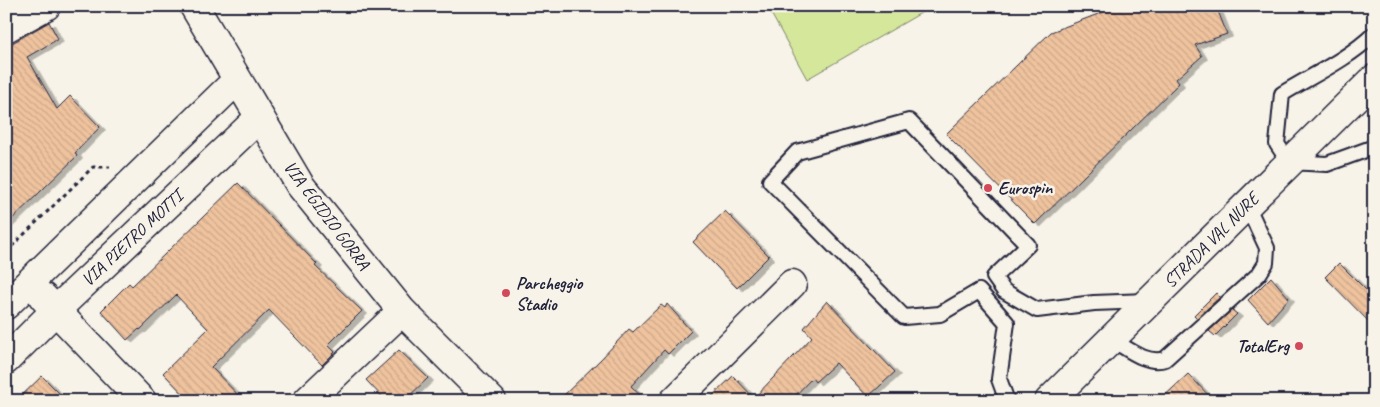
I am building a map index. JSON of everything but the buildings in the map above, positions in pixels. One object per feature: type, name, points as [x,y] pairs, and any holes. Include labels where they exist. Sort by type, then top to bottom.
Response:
[{"type":"street","points":[[6,28],[46,6]]},
{"type":"street","name":"VIA EGIDIO GORRA","points":[[194,6],[300,185],[402,311],[492,401]]},
{"type":"street","name":"STRADA VAL NURE","points":[[1048,401],[1374,79]]},
{"type":"street","points":[[6,305],[237,80]]},
{"type":"street","name":"VIA PIETRO MOTTI","points":[[6,360],[55,311],[260,118]]},
{"type":"street","points":[[29,283],[142,401]]},
{"type":"street","points":[[674,401],[792,284]]},
{"type":"street","points":[[307,401],[402,311]]},
{"type":"lane","points":[[1374,34],[1335,62],[1282,94],[1277,144],[1289,162],[1327,164],[1374,147]]},
{"type":"lane","points":[[1007,401],[999,379],[1007,323],[980,291],[940,314],[904,317],[770,181],[797,152],[909,121],[1028,245],[994,277],[1004,291],[1037,310],[1094,303],[1150,300]]},
{"type":"lane","points":[[1110,339],[1146,359],[1156,362],[1165,359],[1259,274],[1266,263],[1266,248],[1247,205]]},
{"type":"path","points":[[6,252],[94,167],[118,166]]},
{"type":"green space","points":[[767,6],[933,6],[807,79]]},
{"type":"place","name":"Eurospin","points":[[988,188]]},
{"type":"place","name":"Parcheggio Stadio","points":[[506,293]]},
{"type":"place","name":"TotalErg","points":[[1299,346]]}]
